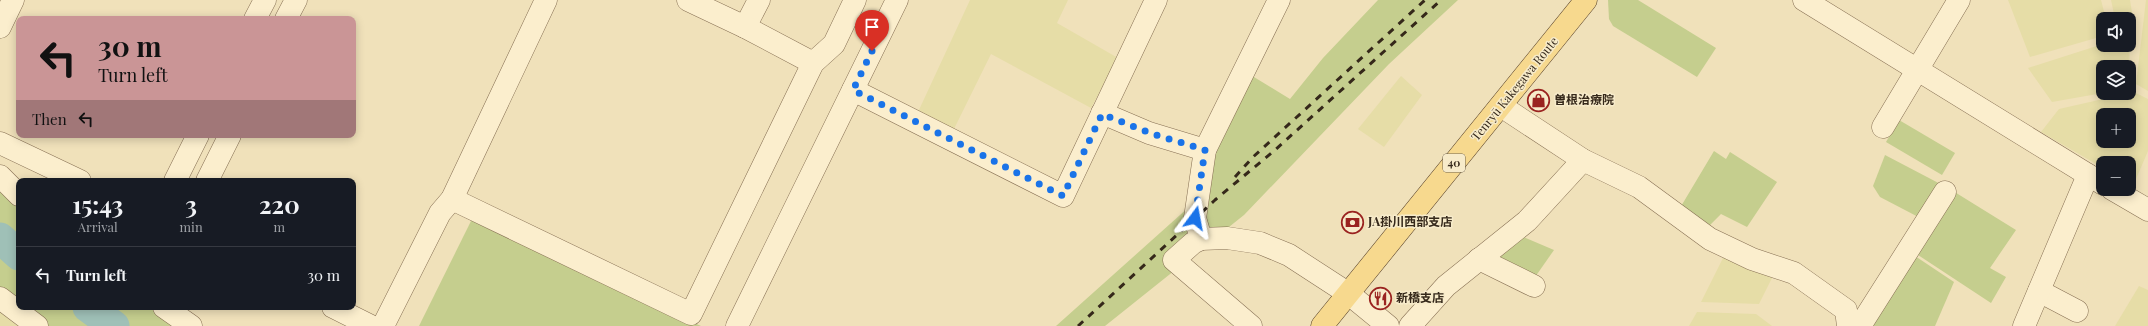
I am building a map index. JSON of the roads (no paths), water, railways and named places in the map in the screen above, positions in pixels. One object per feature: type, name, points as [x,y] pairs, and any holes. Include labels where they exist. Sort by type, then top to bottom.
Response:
[{"type":"main road","name":"Tenryū Kakegawa Route","points":[[1322,326],[1586,0]]},
{"type":"street","points":[[0,27],[13,0]]},
{"type":"street","points":[[257,16],[265,0]]},
{"type":"street","points":[[288,16],[296,0]]},
{"type":"street","points":[[383,326],[440,213],[452,198],[546,0]]},
{"type":"street","points":[[688,0],[812,63]]},
{"type":"street","points":[[745,28],[759,0]]},
{"type":"street","points":[[452,198],[691,314],[812,63],[834,44],[855,0]]},
{"type":"street","points":[[737,326],[897,0]]},
{"type":"street","points":[[853,90],[1063,196],[1156,0]]},
{"type":"street","points":[[1201,239],[1195,218],[1205,150],[1279,0]]},
{"type":"street","points":[[1804,0],[2096,179],[2039,291],[2024,326]]},
{"type":"street","points":[[1883,127],[1959,0]]},
{"type":"street","points":[[1501,106],[1582,160],[1639,187],[1710,240],[1752,259],[1794,273],[1846,310],[1847,323]]},
{"type":"street","points":[[1102,114],[1150,133],[1205,150]]},
{"type":"street","points":[[176,178],[196,138]]},
{"type":"street","points":[[208,178],[228,138]]},
{"type":"street","points":[[0,142],[74,178]]},
{"type":"street","points":[[1421,323],[1446,286],[1527,221],[1582,160]]},
{"type":"street","points":[[0,176],[16,192]]},
{"type":"street","points":[[1847,323],[1945,192]]},
{"type":"street","points":[[2124,196],[2148,210]]},
{"type":"street","points":[[1251,326],[1174,260],[1193,243],[1201,239],[1227,238],[1260,243],[1289,256],[1349,294],[1388,326]]},
{"type":"street","points":[[1479,259],[1534,286]]},
{"type":"street","points":[[2039,291],[2077,311]]},
{"type":"street","points":[[0,298],[37,326]]},
{"type":"street","points":[[168,310],[190,326]]},
{"type":"street","points":[[339,310],[371,326]]},
{"type":"waterway","points":[[0,238],[16,252]]},
{"type":"waterway","points":[[92,310],[114,326]]},
{"type":"railway","points":[[1235,177],[1253,157],[1425,0]]},
{"type":"railway","points":[[1078,326],[1215,200],[1275,150],[1441,0]]},
{"type":"place","name":"曽根治療院","points":[[1538,100]]},
{"type":"place","name":"JA掛川西部支店","points":[[1353,222]]},
{"type":"place","name":"新橋支店","points":[[1380,298]]}]
